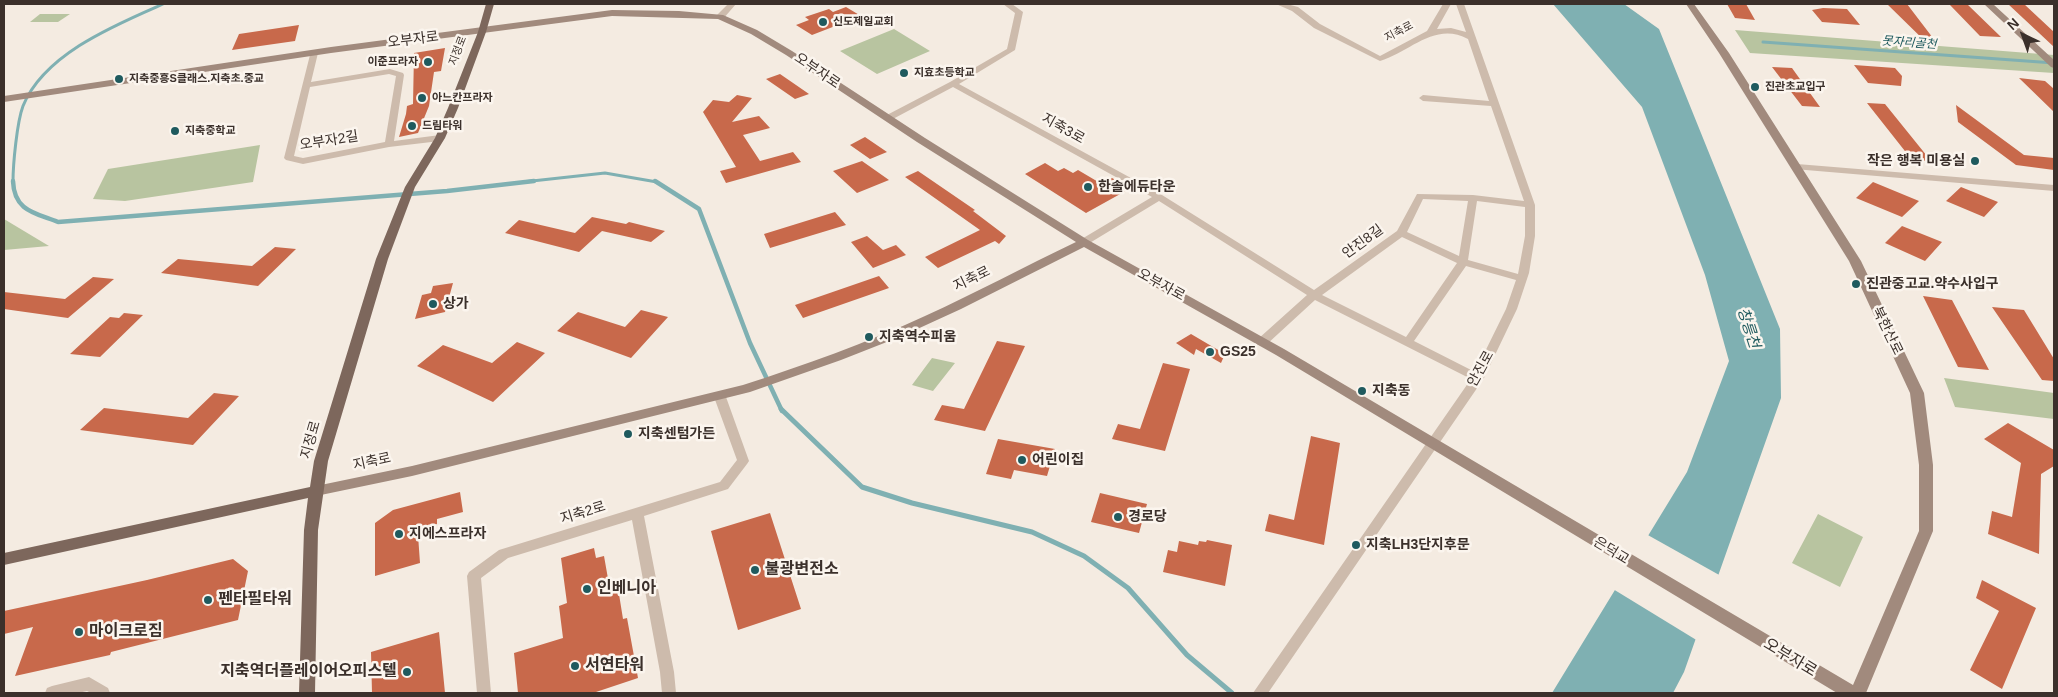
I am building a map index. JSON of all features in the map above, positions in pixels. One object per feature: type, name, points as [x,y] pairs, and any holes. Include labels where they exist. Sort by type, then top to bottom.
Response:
[{"type":"main road","name":"지정로","points":[[307,693],[311,530],[321,461],[377,274],[410,187],[440,138],[482,32],[490,4]]},
{"type":"main road","name":"북한산로","points":[[1690,4],[1724,53],[1855,261],[1917,393],[1926,465],[1926,531],[1858,693]]},
{"type":"main road","points":[[1988,4],[2054,65]]},
{"type":"main road","name":"오부자로","points":[[4,99],[314,53],[624,12],[720,17],[754,32],[1084,242],[1344,389],[1492,480]]},
{"type":"main road","name":"지축로","points":[[4,559],[412,471],[720,397],[791,374],[907,328],[985,292],[1028,268],[1084,242]]},
{"type":"main road","name":"은덕교","points":[[1492,480],[1731,622]]},
{"type":"main road","name":"오부자로","points":[[1731,622],[1851,693]]},
{"type":"street","points":[[720,17],[732,4]]},
{"type":"street","points":[[888,118],[953,84],[1011,50],[1019,12],[1007,4]]},
{"type":"street","name":"지축로","points":[[1280,4],[1295,9],[1317,26],[1380,59],[1430,33],[1447,4]]},
{"type":"street","name":"안진로","points":[[1261,691],[1478,378],[1503,328],[1522,278],[1530,237],[1530,205],[1460,4]]},
{"type":"street","points":[[1430,33],[1443,30],[1459,30],[1471,37]]},
{"type":"street","name":"오부자2길","points":[[314,53],[289,158],[303,162],[390,144],[440,138]]},
{"type":"street","points":[[307,85],[390,71],[400,75],[390,144]]},
{"type":"street","name":"지축3로","points":[[953,84],[1159,197]]},
{"type":"street","points":[[1423,98],[1496,104]]},
{"type":"street","points":[[1797,167],[2054,188]]},
{"type":"street","name":"안진8길","points":[[1262,342],[1314,295],[1401,233],[1420,196],[1473,198],[1530,205]]},
{"type":"street","points":[[1159,197],[1314,295],[1478,378]]},
{"type":"street","name":"지축로","points":[[1084,242],[1159,197]]},
{"type":"street","points":[[1408,343],[1463,262],[1473,198]]},
{"type":"street","points":[[1401,233],[1463,262],[1522,278]]},
{"type":"street","name":"지축2로","points":[[484,693],[474,576],[504,554],[724,486],[743,461],[720,397]]},
{"type":"street","points":[[637,513],[665,692]]},
{"type":"street","points":[[52,693],[89,684],[103,693]]},
{"type":"green space","points":[[40,14],[70,14],[58,22],[30,22]]},
{"type":"green space","points":[[894,29],[930,51],[877,74],[840,51]]},
{"type":"green space","points":[[1735,30],[2054,55],[2054,73],[1750,53]]},
{"type":"green space","points":[[260,145],[253,182],[125,201],[93,199],[108,169]]},
{"type":"green space","points":[[4,219],[49,246],[4,250]]},
{"type":"green space","points":[[932,358],[955,363],[933,391],[912,385]]},
{"type":"green space","points":[[1944,378],[2054,393],[2054,419],[1955,407]]},
{"type":"green space","points":[[1818,514],[1863,537],[1840,587],[1792,563]]},
{"type":"water","name":"창릉천","points":[[1553,4],[1624,4],[1659,29],[1780,329],[1781,398],[1684,672],[1673,693],[1552,693],[1687,472],[1729,361],[1705,275],[1642,107]]},
{"type":"pier","points":[[1646,534],[1721,576],[1698,641],[1613,589]]},
{"type":"building","points":[[1727,4],[1746,4],[1755,20],[1735,18]]},
{"type":"building","points":[[1887,4],[1907,4],[1936,42],[1931,47]]},
{"type":"building","points":[[1949,4],[1967,4],[2001,37],[1980,36]]},
{"type":"building","points":[[2008,4],[2024,4],[2054,32],[2054,47]]},
{"type":"building","name":"신도제일교회","points":[[846,7],[861,16],[812,35],[796,25],[809,20],[805,17],[829,9],[833,12]]},
{"type":"building","points":[[1823,8],[1847,9],[1860,25],[1822,22],[1812,10]]},
{"type":"building","points":[[299,25],[295,41],[232,50],[239,34]]},
{"type":"building","points":[[445,48],[441,71],[434,72],[429,106],[418,133],[399,137],[407,106],[413,104],[414,53]]},
{"type":"building","points":[[1854,65],[1895,68],[1902,76],[1901,86],[1868,83]]},
{"type":"building","points":[[1772,67],[1792,68],[1820,107],[1802,106]]},
{"type":"building","points":[[780,74],[809,94],[795,99],[766,79]]},
{"type":"building","points":[[2019,78],[2045,81],[2054,89],[2054,112]]},
{"type":"building","points":[[737,95],[752,98],[732,122],[759,116],[770,128],[743,135],[760,161],[793,152],[801,162],[726,183],[720,171],[736,167],[703,112],[713,100],[729,102]]},
{"type":"building","points":[[1867,103],[1885,104],[1931,161],[1912,160]]},
{"type":"building","points":[[1956,105],[2024,155],[2054,158],[2054,170],[2016,165],[1958,122]]},
{"type":"building","points":[[865,137],[887,152],[870,159],[850,145]]},
{"type":"building","points":[[862,161],[889,180],[857,193],[833,171]]},
{"type":"building","name":"한솔에듀타운","points":[[1045,163],[1058,171],[1064,168],[1073,173],[1078,170],[1100,183],[1112,178],[1131,188],[1086,213],[1025,174]]},
{"type":"building","points":[[918,171],[975,210],[973,211],[1006,236],[999,244],[995,241],[938,268],[925,257],[980,230],[905,177]]},
{"type":"building","points":[[1873,182],[1919,201],[1902,217],[1856,198]]},
{"type":"building","points":[[1961,187],[1998,202],[1984,217],[1946,201]]},
{"type":"building","points":[[835,212],[846,225],[770,248],[764,234]]},
{"type":"building","points":[[592,217],[626,224],[629,222],[665,231],[651,242],[602,231],[579,252],[505,233],[519,220],[575,233]]},
{"type":"building","points":[[1902,226],[1942,242],[1925,261],[1885,243]]},
{"type":"building","points":[[867,236],[883,250],[896,245],[906,255],[873,268],[851,242]]},
{"type":"building","points":[[275,247],[296,249],[258,286],[161,273],[178,259],[252,266]]},
{"type":"building","points":[[879,276],[889,288],[803,318],[795,305]]},
{"type":"building","points":[[93,277],[114,279],[68,318],[4,309],[4,292],[65,299]]},
{"type":"building","name":"상가","points":[[453,283],[445,312],[415,319],[422,295],[431,293],[433,286]]},
{"type":"building","points":[[1923,296],[1952,300],[1989,370],[1958,367]]},
{"type":"building","points":[[1992,307],[2024,310],[2054,359],[2054,381],[2042,380]]},
{"type":"building","points":[[641,310],[668,317],[631,358],[557,331],[578,312],[625,327]]},
{"type":"building","points":[[124,313],[143,315],[100,357],[70,354],[110,317],[119,318]]},
{"type":"building","points":[[1191,334],[1225,354],[1221,363],[1196,349],[1194,355],[1176,343]]},
{"type":"building","points":[[997,341],[1025,346],[985,431],[934,420],[942,405],[964,409]]},
{"type":"building","points":[[517,342],[545,353],[493,402],[417,366],[443,345],[492,363]]},
{"type":"building","points":[[1163,363],[1190,369],[1165,451],[1112,439],[1118,424],[1140,429]]},
{"type":"building","points":[[214,393],[239,396],[193,445],[80,430],[104,408],[188,418]]},
{"type":"building","points":[[2008,423],[2054,450],[2054,466],[2041,474],[2039,554],[1988,534],[1992,511],[2012,517],[2021,463],[1984,439]]},
{"type":"building","points":[[1311,436],[1340,443],[1324,545],[1265,531],[1269,514],[1294,520]]},
{"type":"building","name":"어린이집","points":[[998,439],[1055,449],[1047,476],[1014,470],[1011,479],[986,474]]},
{"type":"building","name":"지에스프라자","points":[[460,492],[463,512],[437,519],[437,524],[427,527],[428,533],[418,535],[420,563],[375,576],[375,523],[393,510]]},
{"type":"building","name":"경로당","points":[[1100,493],[1147,504],[1139,533],[1091,522]]},
{"type":"building","name":"불광변전소","points":[[770,513],[801,609],[738,630],[711,531]]},
{"type":"building","points":[[1207,540],[1232,545],[1225,586],[1163,572],[1168,550],[1177,552],[1179,541],[1198,545],[1199,541],[1206,542]]},
{"type":"building","name":"서연타워","points":[[594,548],[596,558],[604,556],[610,590],[618,588],[623,619],[627,618],[638,678],[593,693],[518,693],[514,653],[563,638],[559,606],[567,603],[561,558]]},
{"type":"building","points":[[233,559],[248,571],[238,620],[111,652],[110,655],[15,676],[33,627],[4,634],[4,611]]},
{"type":"building","points":[[1982,580],[2036,608],[2002,689],[1970,670],[1999,611],[1976,598]]},
{"type":"building","name":"지축역더플레이어오피스텔","points":[[439,632],[445,693],[372,693],[371,652]]},
{"type":"waterway","points":[[13,181],[19,122],[23,106],[33,88],[47,71],[83,43],[124,21],[163,4]]},
{"type":"waterway","name":"못자리골천","points":[[1763,42],[2054,63]]},
{"type":"waterway","points":[[523,182],[605,173],[656,182]]},
{"type":"waterway","points":[[13,181],[17,199],[22,205],[34,213],[58,222],[447,191],[534,181]]},
{"type":"waterway","points":[[656,182],[699,209],[750,343],[781,409]]},
{"type":"waterway","points":[[781,409],[862,487],[912,503],[1032,532],[1084,556],[1128,588],[1187,655],[1232,693]]},
{"type":"place","name":"신도제일교회","points":[[823,22]]},
{"type":"place","name":"이준프라자","points":[[428,62]]},
{"type":"place","name":"지효초등학교","points":[[904,73]]},
{"type":"place","name":"지축중흥S클래스.지축초.중교","points":[[119,79]]},
{"type":"place","name":"진관초교입구","points":[[1755,87]]},
{"type":"place","name":"아느칸프라자","points":[[422,98]]},
{"type":"place","name":"드림타워","points":[[412,126]]},
{"type":"place","name":"지축중학교","points":[[175,131]]},
{"type":"place","name":"작은 행복 미용실","points":[[1975,161]]},
{"type":"place","name":"한솔에듀타운","points":[[1088,187]]},
{"type":"place","name":"진관중고교.약수사입구","points":[[1856,284]]},
{"type":"place","name":"상가","points":[[433,304]]},
{"type":"place","name":"지축역수피움","points":[[869,337]]},
{"type":"place","name":"GS25","points":[[1210,352]]},
{"type":"place","name":"지축동","points":[[1362,391]]},
{"type":"place","name":"지축센텀가든","points":[[628,434]]},
{"type":"place","name":"어린이집","points":[[1022,460]]},
{"type":"place","name":"경로당","points":[[1118,517]]},
{"type":"place","name":"지에스프라자","points":[[399,534]]},
{"type":"place","name":"지축LH3단지후문","points":[[1356,545]]},
{"type":"place","name":"불광변전소","points":[[755,570]]},
{"type":"place","name":"인베니아","points":[[587,589]]},
{"type":"place","name":"펜타필타워","points":[[208,600]]},
{"type":"place","name":"마이크로짐","points":[[79,632]]},
{"type":"place","name":"서연타워","points":[[575,666]]},
{"type":"place","name":"지축역더플레이어오피스텔","points":[[407,672]]}]
